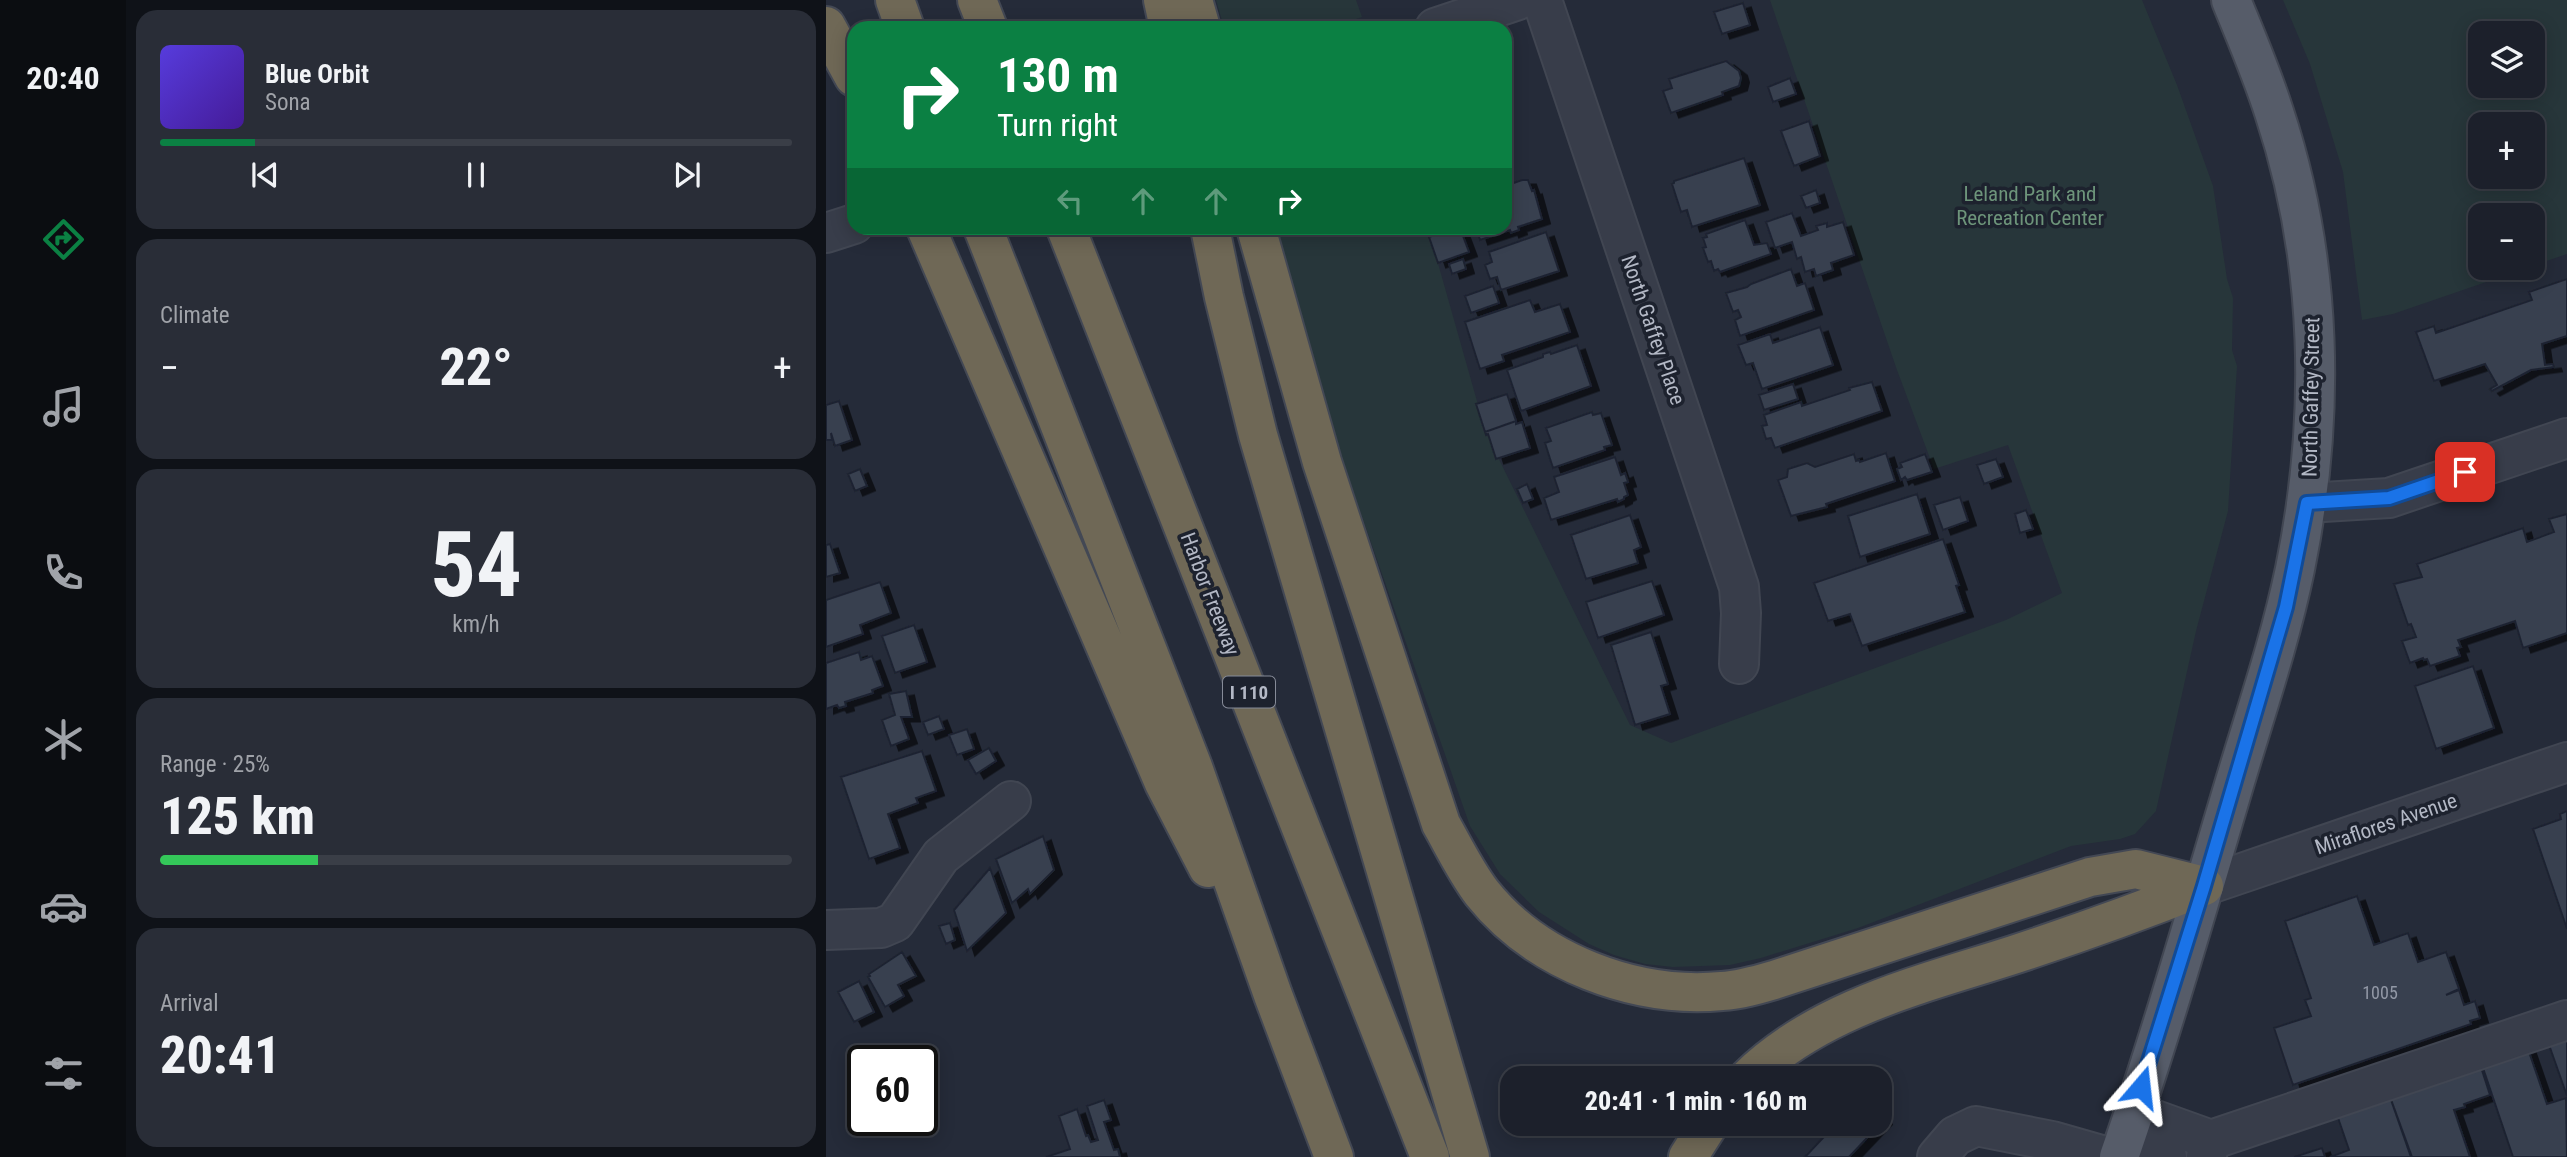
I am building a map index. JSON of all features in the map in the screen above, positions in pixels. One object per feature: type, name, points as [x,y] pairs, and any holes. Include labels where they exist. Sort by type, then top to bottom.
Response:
[{"type":"highway","points":[[894,0],[902,21]]},
{"type":"highway","points":[[977,0],[985,21]]},
{"type":"highway","points":[[1163,0],[1168,21]]},
{"type":"highway","points":[[1193,0],[1199,21]]},
{"type":"highway","points":[[826,26],[847,64]]},
{"type":"highway","points":[[929,235],[1164,783],[1273,995]]},
{"type":"highway","points":[[986,235],[1194,767],[1273,995],[1334,1157]]},
{"type":"highway","name":"Harbor Freeway","points":[[1069,235],[1430,1157]]},
{"type":"highway","points":[[1211,235],[1258,435],[1469,1157]]},
{"type":"highway","points":[[1258,235],[1322,462],[1441,824],[1483,893],[1506,919],[1527,936],[1577,966],[1633,985],[1669,992],[1721,992],[1774,980],[2090,877],[2136,869],[2204,886]]},
{"type":"highway","points":[[1762,1066],[1780,1050],[1814,1028],[1870,1001],[2108,924],[2204,886]]},
{"type":"highway","points":[[1688,1157],[1701,1136]]},
{"type":"main road","name":"North Gaffey Street","points":[[2121,1142],[2204,886],[2286,607],[2307,503],[2315,431],[2316,357],[2307,248],[2275,113],[2231,0]]},
{"type":"street","points":[[1456,21],[1518,0]]},
{"type":"street","name":"North Gaffey Place","points":[[1542,0],[1739,587],[1739,664]]},
{"type":"street","points":[[826,233],[847,226]]},
{"type":"street","points":[[2307,503],[2389,498],[2567,438]]},
{"type":"street","name":"Miraflores Avenue","points":[[2204,886],[2567,762]]},
{"type":"street","points":[[826,930],[881,928],[895,922],[942,856],[1011,802]]},
{"type":"street","points":[[1937,1157],[1955,1136],[1976,1126],[2052,1141],[2121,1142],[2208,1149],[2567,1020]]},
{"type":"street","points":[[2121,1142],[2166,1157]]},
{"type":"green space","points":[[1216,0],[1356,0],[1362,17],[1350,21],[1222,21]]},
{"type":"green space","name":"Leland Park and Recreation Center","points":[[1770,0],[2142,0],[2177,85],[2213,186],[2227,279],[2233,298],[2232,350],[2237,366],[2228,511],[2196,631],[2156,811],[2135,834],[2120,839],[2071,846],[1858,928],[1761,958],[1730,965],[1673,967],[1645,964],[1589,944],[1539,912],[1500,874],[1470,826],[1301,342],[1277,235],[1430,235],[1486,433],[1630,725],[1671,743],[2006,620],[2062,593],[2008,445],[1934,469],[1897,370]]},
{"type":"green space","points":[[2283,0],[2567,0],[2567,254],[2545,262],[2545,203],[2468,203],[2468,280],[2492,280],[2393,314],[2362,320],[2343,172],[2310,64]]},
{"type":"building","points":[[1743,3],[1750,25],[1722,34],[1714,12]]},
{"type":"building","points":[[1726,61],[1739,71],[1739,86],[1722,92],[1723,95],[1671,113],[1663,91],[1672,88],[1669,79]]},
{"type":"building","points":[[1790,78],[1796,94],[1773,102],[1768,87]]},
{"type":"building","points":[[1809,121],[1820,156],[1794,166],[1781,131]]},
{"type":"building","points":[[1744,158],[1760,205],[1692,227],[1687,210],[1681,212],[1672,184],[1674,181]]},
{"type":"building","points":[[1528,180],[1532,191],[1534,190],[1542,219],[1518,227],[1519,230],[1512,233],[1512,184]]},
{"type":"building","points":[[1816,190],[1820,203],[1806,208],[1801,196]]},
{"type":"building","points":[[1792,213],[1801,236],[1818,230],[1816,226],[1827,223],[1827,227],[1843,222],[1854,255],[1831,263],[1833,270],[1816,276],[1814,269],[1805,272],[1801,257],[1797,259],[1792,242],[1775,248],[1766,222]]},
{"type":"building","points":[[1745,220],[1754,245],[1767,243],[1771,254],[1720,272],[1718,269],[1714,271],[1703,248],[1706,247],[1703,238],[1707,237],[1706,234]]},
{"type":"building","points":[[1546,232],[1559,271],[1501,290],[1497,277],[1490,279],[1485,265],[1492,262],[1489,252]]},
{"type":"building","points":[[1463,235],[1469,252],[1438,263],[1429,237]]},
{"type":"building","points":[[1478,235],[1495,235],[1480,240]]},
{"type":"building","points":[[1463,259],[1466,269],[1452,274],[1449,264]]},
{"type":"building","points":[[1791,269],[1797,286],[1805,283],[1814,310],[1740,336],[1735,320],[1741,317],[1738,310],[1733,312],[1726,293]]},
{"type":"building","points":[[2567,279],[2567,336],[2542,344],[2545,365],[2553,364],[2554,367],[2531,370],[2492,391],[2490,389],[2497,385],[2485,364],[2434,381],[2416,332],[2434,326],[2436,333],[2532,300],[2529,292]]},
{"type":"building","points":[[1493,286],[1499,303],[1471,313],[1465,296]]},
{"type":"building","points":[[1530,300],[1535,312],[1560,304],[1570,332],[1502,355],[1504,361],[1480,369],[1465,322]]},
{"type":"building","points":[[1820,327],[1833,365],[1762,389],[1753,363],[1746,365],[1738,345],[1770,334],[1773,343]]},
{"type":"building","points":[[1577,345],[1591,386],[1521,411],[1507,370],[1543,357],[1543,354]]},
{"type":"building","points":[[1872,382],[1882,411],[1775,448],[1771,438],[1766,439],[1762,426],[1767,425],[1764,415],[1801,402],[1802,406]]},
{"type":"building","points":[[1793,384],[1798,399],[1764,410],[1759,395]]},
{"type":"building","points":[[1507,394],[1516,421],[1485,432],[1476,404]]},
{"type":"building","points":[[839,401],[852,440],[835,446],[831,433],[832,440],[826,440],[826,405]]},
{"type":"building","points":[[1592,412],[1593,415],[1601,413],[1612,445],[1604,447],[1605,450],[1553,468],[1545,443],[1551,441],[1546,428]]},
{"type":"building","points":[[1516,421],[1516,424],[1522,422],[1530,448],[1496,459],[1485,432]]},
{"type":"building","points":[[1886,453],[1895,481],[1826,504],[1827,507],[1791,516],[1778,480],[1787,477],[1788,469],[1807,463],[1815,467],[1854,454],[1856,461],[1860,462]]},
{"type":"building","points":[[1925,454],[1932,472],[1901,480],[1897,469],[1902,467],[1900,463]]},
{"type":"building","points":[[1615,457],[1621,475],[1625,473],[1628,482],[1624,483],[1628,495],[1624,499],[1551,520],[1544,498],[1559,492],[1554,477]]},
{"type":"building","points":[[1996,459],[2003,477],[1984,484],[1977,465]]},
{"type":"building","points":[[860,469],[867,486],[855,491],[848,474]]},
{"type":"building","points":[[1527,484],[1533,499],[1523,503],[1517,489]]},
{"type":"building","points":[[1917,494],[1930,534],[1860,557],[1848,516]]},
{"type":"building","points":[[1960,497],[1968,521],[1943,530],[1934,505]]},
{"type":"building","points":[[2026,510],[2033,529],[2020,533],[2015,514]]},
{"type":"building","points":[[2567,514],[2567,633],[2523,648],[2515,621],[2458,640],[2461,647],[2457,648],[2460,656],[2430,666],[2427,659],[2423,658],[2410,663],[2402,641],[2416,637],[2411,624],[2408,625],[2394,584],[2422,577],[2417,564],[2523,528],[2527,542],[2554,532],[2549,519]]},
{"type":"building","points":[[1630,515],[1641,547],[1634,550],[1638,563],[1586,579],[1571,535]]},
{"type":"building","points":[[1943,539],[1965,612],[1862,646],[1850,614],[1828,621],[1814,583]]},
{"type":"building","points":[[830,544],[840,573],[826,577],[826,545]]},
{"type":"building","points":[[1652,581],[1664,615],[1598,638],[1586,602]]},
{"type":"building","points":[[880,582],[891,613],[860,625],[863,634],[826,647],[826,600]]},
{"type":"building","points":[[914,625],[927,662],[895,673],[882,636]]},
{"type":"building","points":[[1651,632],[1668,684],[1661,686],[1670,714],[1635,725],[1611,645]]},
{"type":"building","points":[[859,652],[861,660],[872,656],[883,686],[872,690],[873,693],[845,702],[846,706],[839,708],[837,705],[826,709],[826,663]]},
{"type":"building","points":[[2473,666],[2494,728],[2436,749],[2415,686]]},
{"type":"building","points":[[906,691],[912,717],[901,717],[909,739],[891,746],[882,720],[895,715],[889,694]]},
{"type":"building","points":[[939,716],[944,729],[928,735],[923,722]]},
{"type":"building","points":[[967,729],[974,749],[957,755],[949,735]]},
{"type":"building","points":[[989,748],[996,761],[976,774],[968,760]]},
{"type":"building","points":[[922,751],[936,791],[916,798],[918,803],[888,814],[900,848],[869,859],[841,777]]},
{"type":"building","points":[[2567,811],[2567,929],[2533,829],[2561,819],[2560,814]]},
{"type":"building","points":[[1043,836],[1054,870],[1030,894],[1028,889],[1012,903],[996,859]]},
{"type":"building","points":[[990,868],[1006,913],[967,951],[954,910]]},
{"type":"building","points":[[2357,896],[2374,945],[2408,933],[2418,962],[2446,952],[2459,989],[2446,995],[2459,990],[2464,1005],[2475,1001],[2480,1018],[2470,1021],[2471,1024],[2293,1085],[2274,1028],[2311,1016],[2305,1000],[2311,998],[2285,921]]},
{"type":"building","points":[[950,923],[955,940],[946,944],[939,926]]},
{"type":"building","points":[[902,952],[916,976],[898,985],[904,996],[885,1007],[868,977]]},
{"type":"building","points":[[859,981],[874,1012],[854,1022],[838,992]]},
{"type":"building","points":[[2567,1035],[2567,1096],[2548,1042]]},
{"type":"building","points":[[2528,1049],[2547,1104],[2566,1098],[2567,1157],[2513,1157],[2482,1065]]},
{"type":"building","points":[[2480,1064],[2490,1095],[2454,1110],[2470,1157],[2412,1157],[2389,1094]]},
{"type":"building","points":[[2390,1097],[2411,1157],[2330,1157],[2349,1150],[2337,1115]]},
{"type":"building","points":[[1104,1100],[1111,1120],[1104,1122],[1114,1150],[1118,1149],[1120,1157],[1046,1157],[1070,1149],[1059,1116],[1077,1109],[1086,1136],[1088,1135],[1091,1142],[1098,1140],[1087,1106]]},
{"type":"building","points":[[1825,1136],[1869,1136],[1849,1157],[1805,1157]]},
{"type":"building","points":[[2322,1148],[2325,1157],[2294,1157]]},
{"type":"route","points":[[2141,1087],[2204,886],[2286,607],[2307,503],[2389,498],[2465,472]]}]
